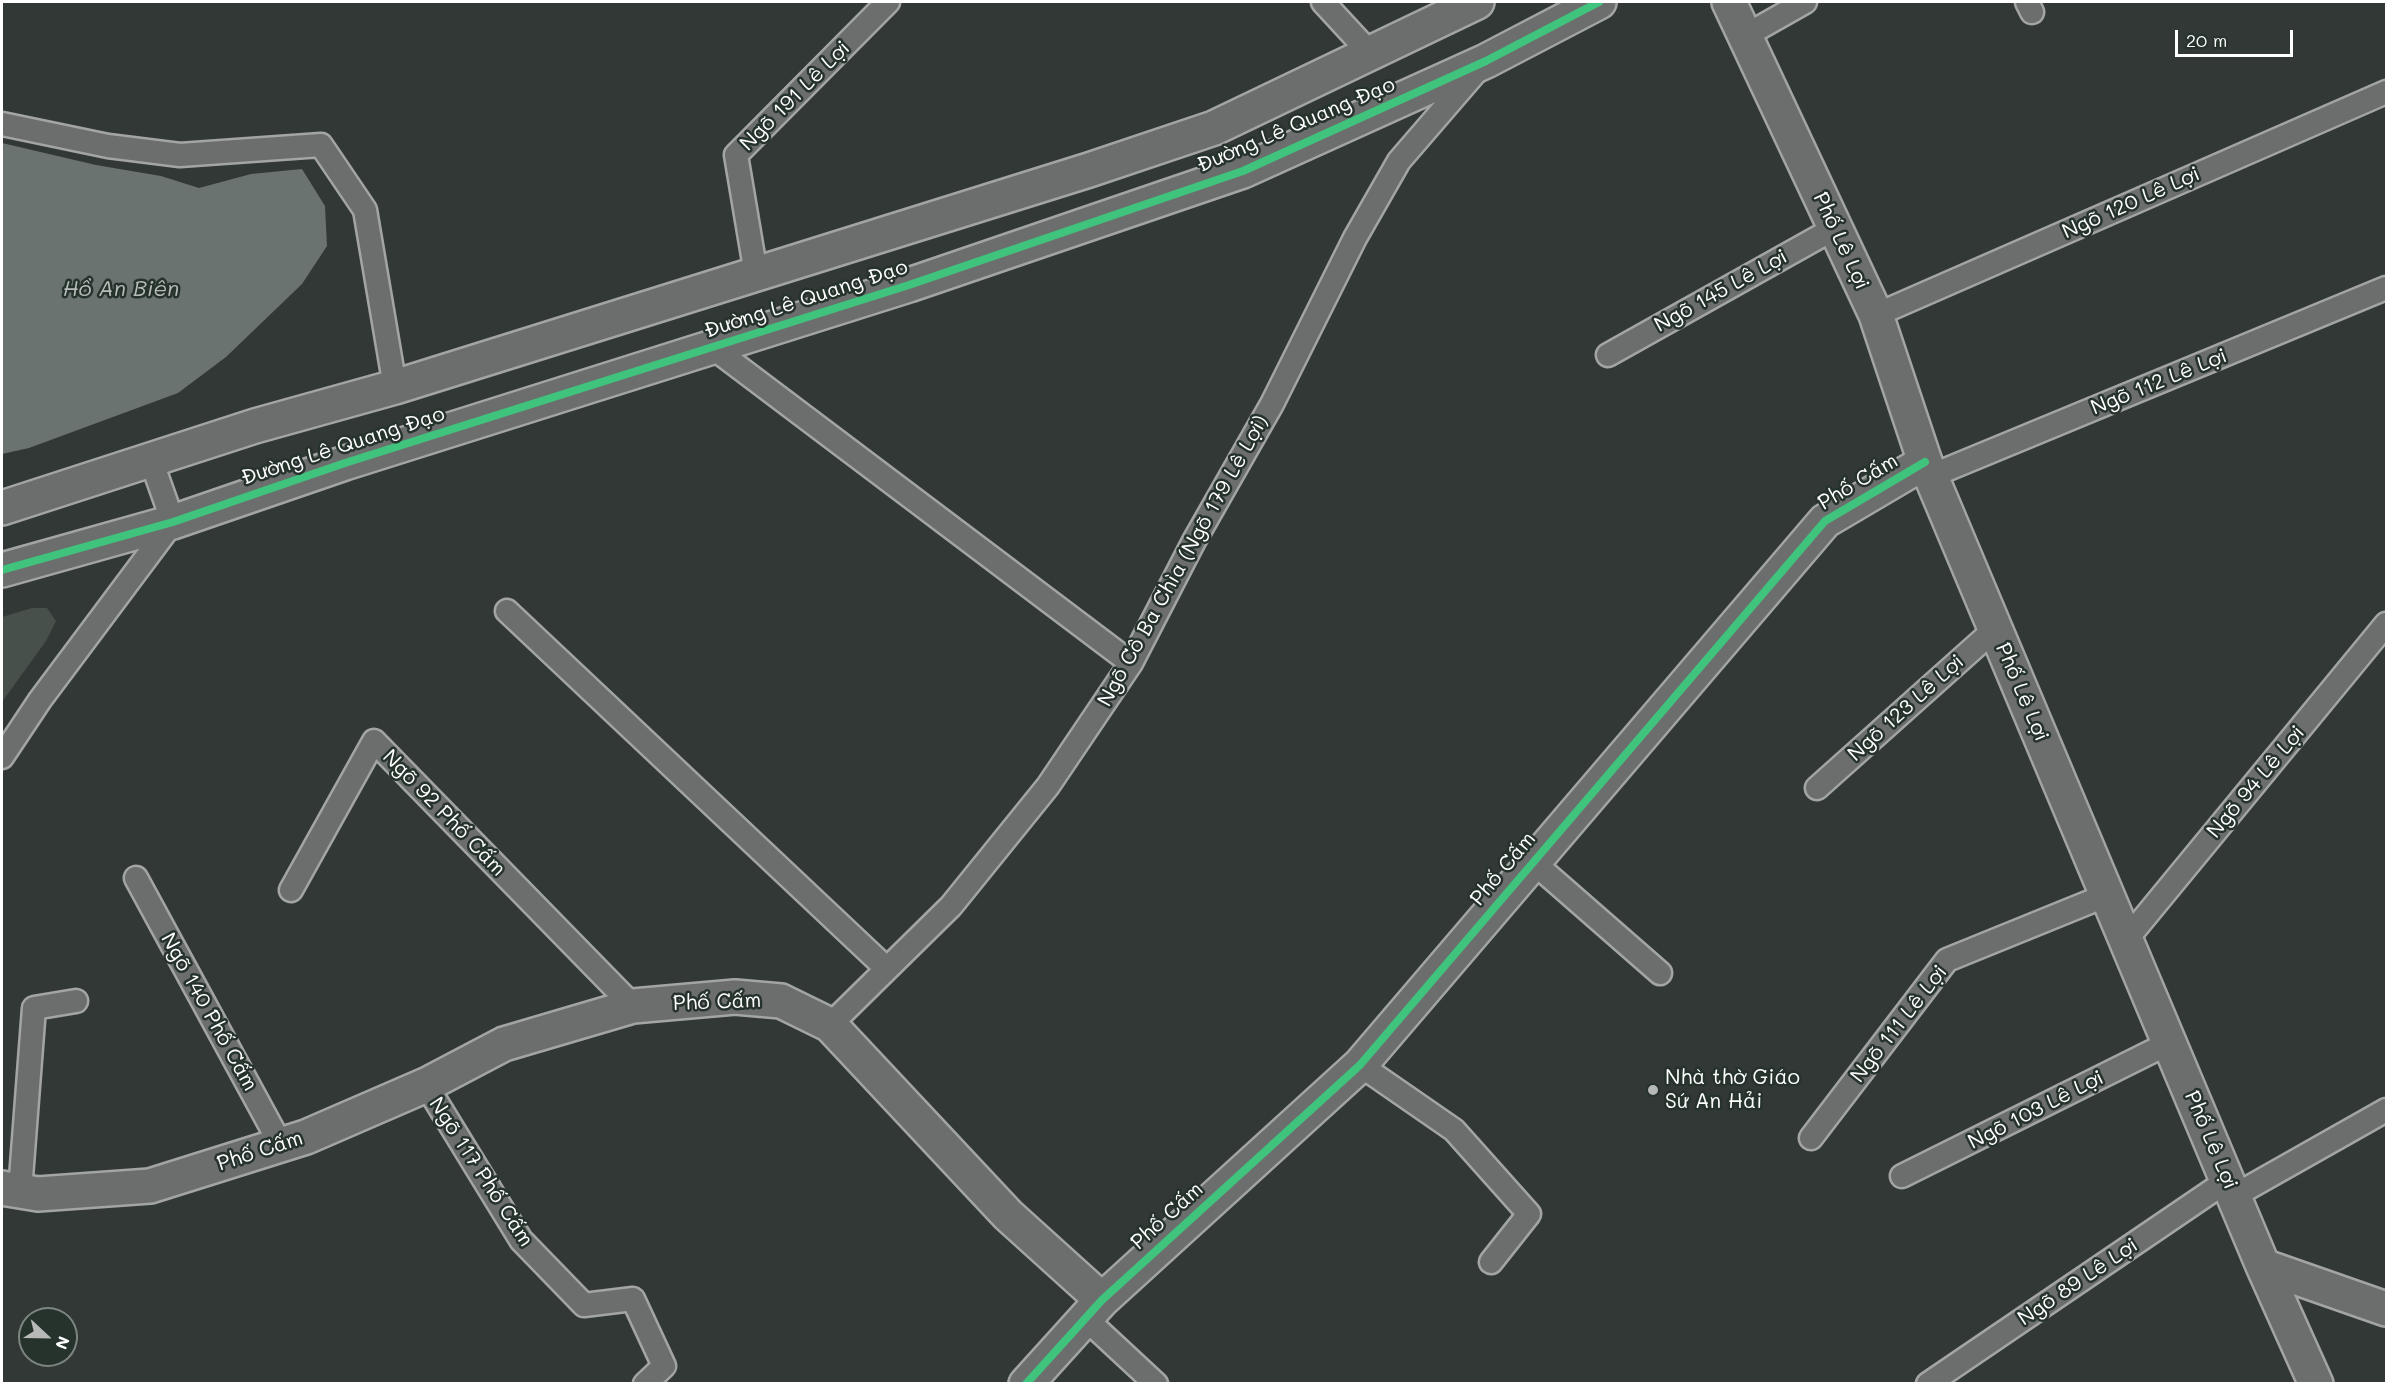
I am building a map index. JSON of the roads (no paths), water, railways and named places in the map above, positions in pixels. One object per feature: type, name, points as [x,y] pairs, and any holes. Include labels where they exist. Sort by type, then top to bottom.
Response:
[{"type":"street","name":"Đường Lê Quang Đạo","points":[[2,508],[255,426],[395,387],[1089,170],[1214,128],[1477,2]]},
{"type":"street","name":"Đường Lê Quang Đạo","points":[[2,570],[173,522],[345,463],[909,285],[1243,171],[1486,61],[1599,2]]},
{"type":"street","name":"Phố Lê Lợi","points":[[1729,2],[1876,315],[1928,469],[2263,1266],[2316,1383]]},
{"type":"street","name":"Phố Cấm","points":[[11,1190],[38,1194],[150,1186],[281,1145],[426,1085],[504,1044],[633,1006],[746,998],[781,1001],[830,1025],[1093,1309],[1360,1065],[1825,521],[1928,469]]},
{"type":"street","points":[[2263,1266],[2386,1309]]},
{"type":"street","points":[[1026,1383],[1093,1309]]},
{"type":"lane","name":"Ngõ 191 Lê Lợi","points":[[756,274],[736,155],[888,2]]},
{"type":"lane","points":[[1323,2],[1370,53]]},
{"type":"lane","points":[[1745,36],[1805,2]]},
{"type":"lane","name":"Ngõ Cô Ba Chìa (Ngõ 179 Lê Lợi)","points":[[830,1025],[951,906],[1048,786],[1131,663],[1194,541],[1272,404],[1355,238],[1400,161],[1486,61]]},
{"type":"lane","name":"Ngõ 120 Lê Lợi","points":[[1876,315],[2386,92]]},
{"type":"lane","points":[[2,124],[108,146],[180,155],[321,145],[365,210],[395,387]]},
{"type":"lane","name":"Ngõ 145 Lê Lợi","points":[[1608,355],[1835,228]]},
{"type":"lane","name":"Ngõ 112 Lê Lợi","points":[[1928,469],[2386,288]]},
{"type":"lane","points":[[712,347],[1131,663]]},
{"type":"lane","points":[[2,757],[40,700],[173,522],[150,460]]},
{"type":"lane","points":[[507,611],[887,969]]},
{"type":"lane","name":"Ngõ 94 Lê Lợi","points":[[2126,940],[2386,624]]},
{"type":"lane","name":"Ngõ 123 Lê Lợi","points":[[1817,788],[1995,629]]},
{"type":"lane","name":"Ngõ 92 Phố Cấm","points":[[291,890],[374,741],[633,1006]]},
{"type":"lane","points":[[1533,862],[1660,973]]},
{"type":"lane","name":"Ngõ 140 Phố Cấm","points":[[136,878],[281,1145]]},
{"type":"lane","name":"Ngõ 111 Lê Lợi","points":[[1811,1138],[1947,960],[2107,895]]},
{"type":"lane","points":[[11,1190],[34,1008],[76,1001]]},
{"type":"lane","name":"Ngõ 103 Lê Lợi","points":[[1902,1176],[2169,1043]]},
{"type":"lane","points":[[1360,1065],[1454,1130],[1529,1214],[1491,1262]]},
{"type":"lane","name":"Ngõ 117 Phố Cấm","points":[[426,1085],[520,1240],[584,1305],[633,1299],[664,1366],[645,1383]]},
{"type":"lane","name":"Ngõ 89 Lê Lợi","points":[[1928,1383],[2231,1188],[2386,1110]]},
{"type":"lane","points":[[1093,1309],[1156,1383]]},
{"type":"water","name":"Hồ An Biên","points":[[2,143],[96,165],[161,176],[199,188],[251,174],[302,169],[325,206],[327,246],[302,284],[226,357],[178,393],[29,448],[2,454]]},
{"type":"place","name":"Nhà thờ Giáo Sứ An Hải","points":[[1653,1090]]}]
